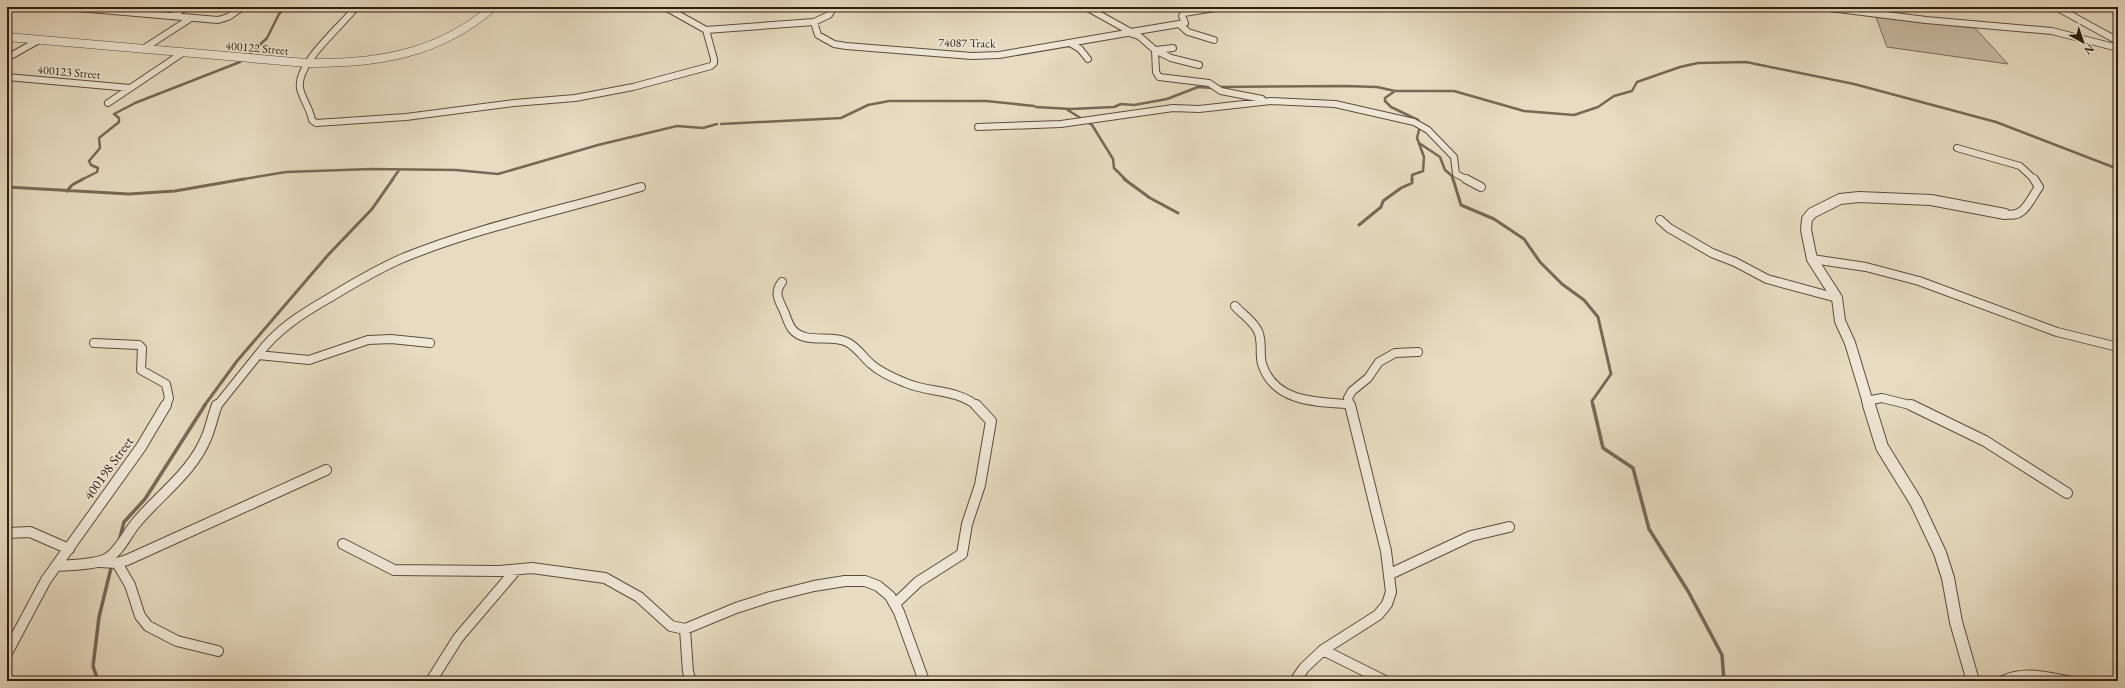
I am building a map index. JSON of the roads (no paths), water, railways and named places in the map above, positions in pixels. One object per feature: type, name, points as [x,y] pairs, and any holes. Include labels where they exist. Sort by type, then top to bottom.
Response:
[{"type":"street","points":[[66,7],[218,20],[228,17],[243,7]]},
{"type":"street","points":[[113,11],[120,7]]},
{"type":"street","points":[[172,16],[186,7]]},
{"type":"street","points":[[356,7],[307,63],[300,79],[300,86],[311,109],[314,122],[322,123],[374,120],[514,103],[575,98],[633,87],[705,68],[714,63],[706,30]]},
{"type":"street","name":"400122 Street","points":[[7,37],[307,63],[334,64],[370,60],[421,48],[463,30],[477,22],[493,7]]},
{"type":"street","points":[[665,7],[706,30],[814,22],[829,15],[834,7]]},
{"type":"street","points":[[1086,7],[1130,31],[1129,32],[1139,36],[1155,50],[1171,58],[1199,65]]},
{"type":"street","points":[[1179,24],[1185,23],[1182,16],[1186,12],[1221,7]]},
{"type":"street","points":[[1822,7],[1926,20],[2052,31],[2118,48]]},
{"type":"street","points":[[2056,7],[2118,41]]},
{"type":"street","points":[[143,49],[191,18]]},
{"type":"street","name":"74087 Track","points":[[814,22],[816,32],[822,38],[840,45],[988,56],[1179,24]]},
{"type":"street","points":[[1179,24],[1188,32],[1214,40]]},
{"type":"street","points":[[7,58],[39,40]]},
{"type":"street","points":[[1070,43],[1080,49],[1088,59]]},
{"type":"street","points":[[1155,50],[1173,48]]},
{"type":"street","points":[[1155,50],[1156,75],[1162,78],[1209,83],[1221,91],[1272,101],[1335,104],[1414,122],[1428,130],[1454,157],[1456,174],[1481,187]]},
{"type":"street","points":[[108,103],[184,52]]},
{"type":"street","name":"400123 Street","points":[[7,77],[130,88]]},
{"type":"street","points":[[978,127],[1061,124],[1173,108],[1199,109],[1272,101]]},
{"type":"street","points":[[1957,148],[2020,166],[2033,177],[2039,187],[2020,214],[2013,216],[1980,208],[1931,200],[1859,196],[1840,199],[1812,212],[1807,219],[1806,230],[1812,259],[1837,298],[1840,320],[1850,343],[1866,401],[1882,447],[1916,502],[1940,553],[1948,578],[1956,622],[1973,681]]},
{"type":"street","points":[[98,562],[107,559],[119,548],[136,523],[180,478],[198,454],[207,437],[217,406],[268,341],[310,309],[359,280],[397,261],[451,242],[641,187]]},
{"type":"street","points":[[1660,220],[1669,228],[1712,253],[1735,262],[1767,279],[1837,298]]},
{"type":"street","points":[[1812,259],[1866,267],[1919,280],[2057,332],[2118,347]]},
{"type":"street","points":[[782,282],[778,287],[776,296],[790,326],[797,334],[841,340],[848,343],[875,368],[918,388],[960,394],[977,406],[991,420],[980,485],[967,524],[962,554],[918,582],[895,604]]},
{"type":"street","points":[[1235,306],[1252,321],[1259,332],[1262,364],[1275,386],[1289,396],[1301,400],[1348,404]]},
{"type":"street","points":[[258,355],[309,360],[360,342],[377,339],[430,343]]},
{"type":"street","name":"400198 Street","points":[[7,653],[38,594],[56,566],[141,446],[164,410],[169,398],[166,384],[141,370],[142,348],[139,345],[94,344]]},
{"type":"street","points":[[1295,681],[1304,668],[1323,650],[1378,615],[1387,604],[1391,592],[1390,574],[1374,500],[1348,404],[1349,394],[1368,378],[1379,362],[1395,353],[1418,352]]},
{"type":"street","points":[[1866,401],[1878,398],[1890,398],[1938,416],[1998,448],[2067,493]]},
{"type":"street","points":[[56,566],[98,562],[117,563],[155,548],[326,470]]},
{"type":"street","points":[[1390,574],[1408,564],[1471,536],[1482,532],[1508,527]]},
{"type":"street","points":[[7,533],[30,532],[69,549]]},
{"type":"street","points":[[343,544],[394,570],[441,572],[516,570],[532,568],[605,578],[639,597],[671,626],[685,629],[736,608],[770,597],[814,586],[845,581],[865,581],[878,586],[890,596],[895,604],[924,681]]},
{"type":"street","points":[[117,563],[126,578],[133,593],[137,608],[146,625],[180,642],[218,651]]},
{"type":"street","points":[[431,681],[437,667],[457,640],[516,570]]},
{"type":"street","points":[[685,629],[688,672],[691,681]]},
{"type":"street","points":[[1323,650],[1385,681]]},
{"type":"street","points":[[2003,681],[2010,677],[2026,676],[2067,681]]},
{"type":"waterway","points":[[250,54],[267,38],[279,14],[286,7]]},
{"type":"waterway","points":[[83,179],[97,172],[98,168],[91,165],[89,161],[100,148],[99,138],[119,122],[119,118],[114,114],[135,103],[240,62]]},
{"type":"waterway","points":[[1395,91],[1454,91],[1524,111],[1574,115],[1598,107],[1614,96],[1632,91],[1637,82],[1680,67],[1698,63],[1746,62],[1854,84],[1996,122],[2118,169]]},
{"type":"waterway","points":[[1217,87],[1345,86],[1377,87],[1395,91]]},
{"type":"waterway","points":[[1036,107],[1071,109],[1114,107],[1121,104],[1134,105],[1167,99],[1198,87],[1213,88]]},
{"type":"waterway","points":[[1359,225],[1381,207],[1383,201],[1401,188],[1412,183],[1412,175],[1423,171],[1424,157],[1417,138],[1420,126],[1418,120],[1391,107],[1385,101],[1385,98],[1395,91]]},
{"type":"waterway","points":[[721,124],[841,118],[868,105],[889,101],[986,101],[1034,106]]},
{"type":"waterway","points":[[1066,109],[1092,125],[1113,159],[1114,168],[1126,180]]},
{"type":"waterway","points":[[244,179],[286,172],[371,169],[456,170],[498,174],[598,145],[677,126],[703,128],[717,124]]},
{"type":"waterway","points":[[1419,143],[1440,157],[1445,170],[1452,176],[1453,180]]},
{"type":"waterway","points":[[392,180],[399,170]]},
{"type":"waterway","points":[[67,190],[72,185],[83,179]]},
{"type":"waterway","points":[[67,190],[129,194],[175,191],[244,179]]},
{"type":"waterway","points":[[238,180],[244,179]]},
{"type":"waterway","points":[[204,406],[237,361],[328,255],[372,209],[393,179]]},
{"type":"waterway","points":[[1124,179],[1150,198],[1178,213]]},
{"type":"waterway","points":[[1453,179],[1461,205],[1494,219],[1524,239],[1540,262],[1562,284],[1584,300],[1598,317],[1611,374],[1592,401],[1593,406]]},
{"type":"waterway","points":[[7,187],[67,190]]},
{"type":"waterway","points":[[119,541],[124,522],[145,499],[205,405]]},
{"type":"waterway","points":[[1593,405],[1603,448],[1633,468],[1649,529],[1688,591],[1722,655],[1724,681]]},
{"type":"waterway","points":[[98,681],[93,666],[99,617],[112,564]]}]
